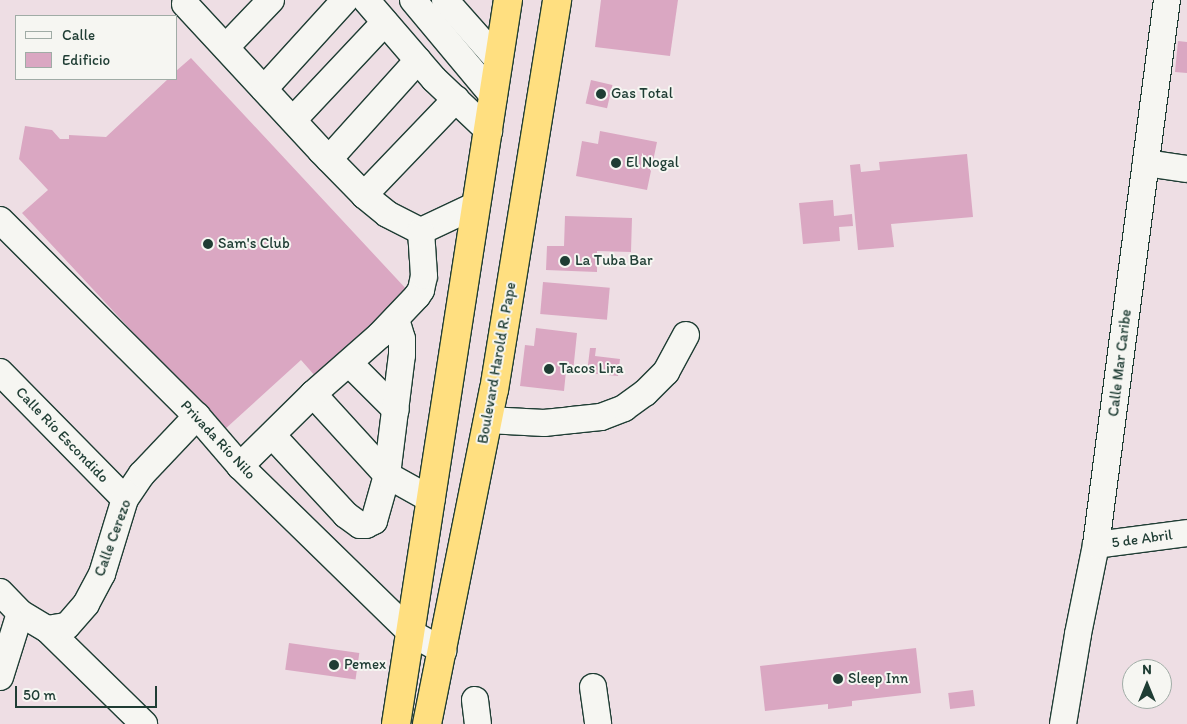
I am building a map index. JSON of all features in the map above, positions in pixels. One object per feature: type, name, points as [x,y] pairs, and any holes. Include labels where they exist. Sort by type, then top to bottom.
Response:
[{"type":"highway","points":[[396,724],[508,0]]},
{"type":"highway","name":"Boulevard Harold R. Pape","points":[[427,724],[488,420],[557,0]]},
{"type":"street","points":[[226,47],[271,0]]},
{"type":"street","points":[[264,89],[345,0]]},
{"type":"street","points":[[366,0],[418,60],[489,131]]},
{"type":"street","points":[[413,0],[494,97]]},
{"type":"street","points":[[445,0],[498,60]]},
{"type":"street","name":"Calle Mar Caribe","points":[[1062,724],[1096,545],[1167,0]]},
{"type":"street","points":[[183,7],[226,47],[364,195],[387,214],[421,231]]},
{"type":"street","points":[[293,120],[385,22]]},
{"type":"street","points":[[328,158],[418,60]]},
{"type":"street","points":[[364,195],[456,99]]},
{"type":"street","points":[[1146,163],[1187,169]]},
{"type":"street","points":[[421,231],[476,205]]},
{"type":"street","name":"Privada Río Nilo","points":[[0,220],[197,416],[240,466],[411,633],[443,651]]},
{"type":"street","points":[[240,466],[417,296],[423,284],[424,268],[421,231]]},
{"type":"street","points":[[272,435],[346,515],[360,525],[366,525],[374,521],[387,475],[402,355],[402,339],[396,318]]},
{"type":"street","points":[[488,420],[544,423],[601,417],[624,408],[645,393],[666,372],[686,335]]},
{"type":"street","points":[[348,363],[396,410]]},
{"type":"street","name":"Calle Río Escondido","points":[[0,372],[124,499]]},
{"type":"street","points":[[313,394],[387,475],[432,500]]},
{"type":"street","name":"Calle Cerezo","points":[[47,629],[67,626],[86,604],[102,574],[124,499],[142,474],[197,416]]},
{"type":"street","name":"5 de Abril","points":[[1096,545],[1187,533]]},
{"type":"street","points":[[0,592],[20,613],[47,629],[144,724]]},
{"type":"street","points":[[0,677],[20,613]]},
{"type":"street","points":[[593,687],[598,724]]},
{"type":"building","points":[[601,0],[678,0],[670,56],[595,47]]},
{"type":"building","points":[[1178,41],[1187,42],[1187,73],[1175,72]]},
{"type":"building","name":"Sam's Club","points":[[191,58],[409,292],[316,377],[301,360],[224,430],[22,213],[48,190],[19,159],[25,126],[52,130],[60,139],[69,139],[69,135],[106,137],[167,80],[178,80],[178,69]]},
{"type":"building","points":[[591,80],[612,85],[607,108],[586,103]]},
{"type":"building","points":[[600,131],[657,142],[647,190],[576,176],[582,141],[598,144]]},
{"type":"building","points":[[967,154],[973,217],[891,224],[894,247],[858,250],[850,165],[860,164],[861,172],[880,170],[879,162]]},
{"type":"building","points":[[833,200],[834,216],[852,214],[853,226],[839,227],[840,241],[803,244],[799,203]]},
{"type":"building","points":[[565,216],[632,218],[631,252],[597,251],[597,272],[546,270],[547,246],[564,246]]},
{"type":"building","points":[[543,282],[610,288],[607,320],[540,314]]},
{"type":"building","points":[[536,328],[577,333],[573,372],[566,371],[564,391],[520,386],[525,345],[534,346]]},
{"type":"building","points":[[590,348],[596,348],[595,356],[620,359],[618,376],[587,373]]},
{"type":"building","points":[[289,643],[359,653],[356,680],[285,670]]},
{"type":"building","points":[[916,648],[921,693],[852,701],[852,706],[828,709],[828,704],[765,711],[760,666]]},
{"type":"building","points":[[973,690],[975,706],[950,709],[948,693]]},
{"type":"place","name":"Gas Total","points":[[601,94]]},
{"type":"place","name":"El Nogal","points":[[616,163]]},
{"type":"place","name":"Sam's Club","points":[[208,244]]},
{"type":"place","name":"La Tuba Bar","points":[[565,261]]},
{"type":"place","name":"Tacos Lira","points":[[549,369]]},
{"type":"place","name":"Pemex","points":[[334,665]]},
{"type":"place","name":"Sleep Inn","points":[[838,679]]}]
